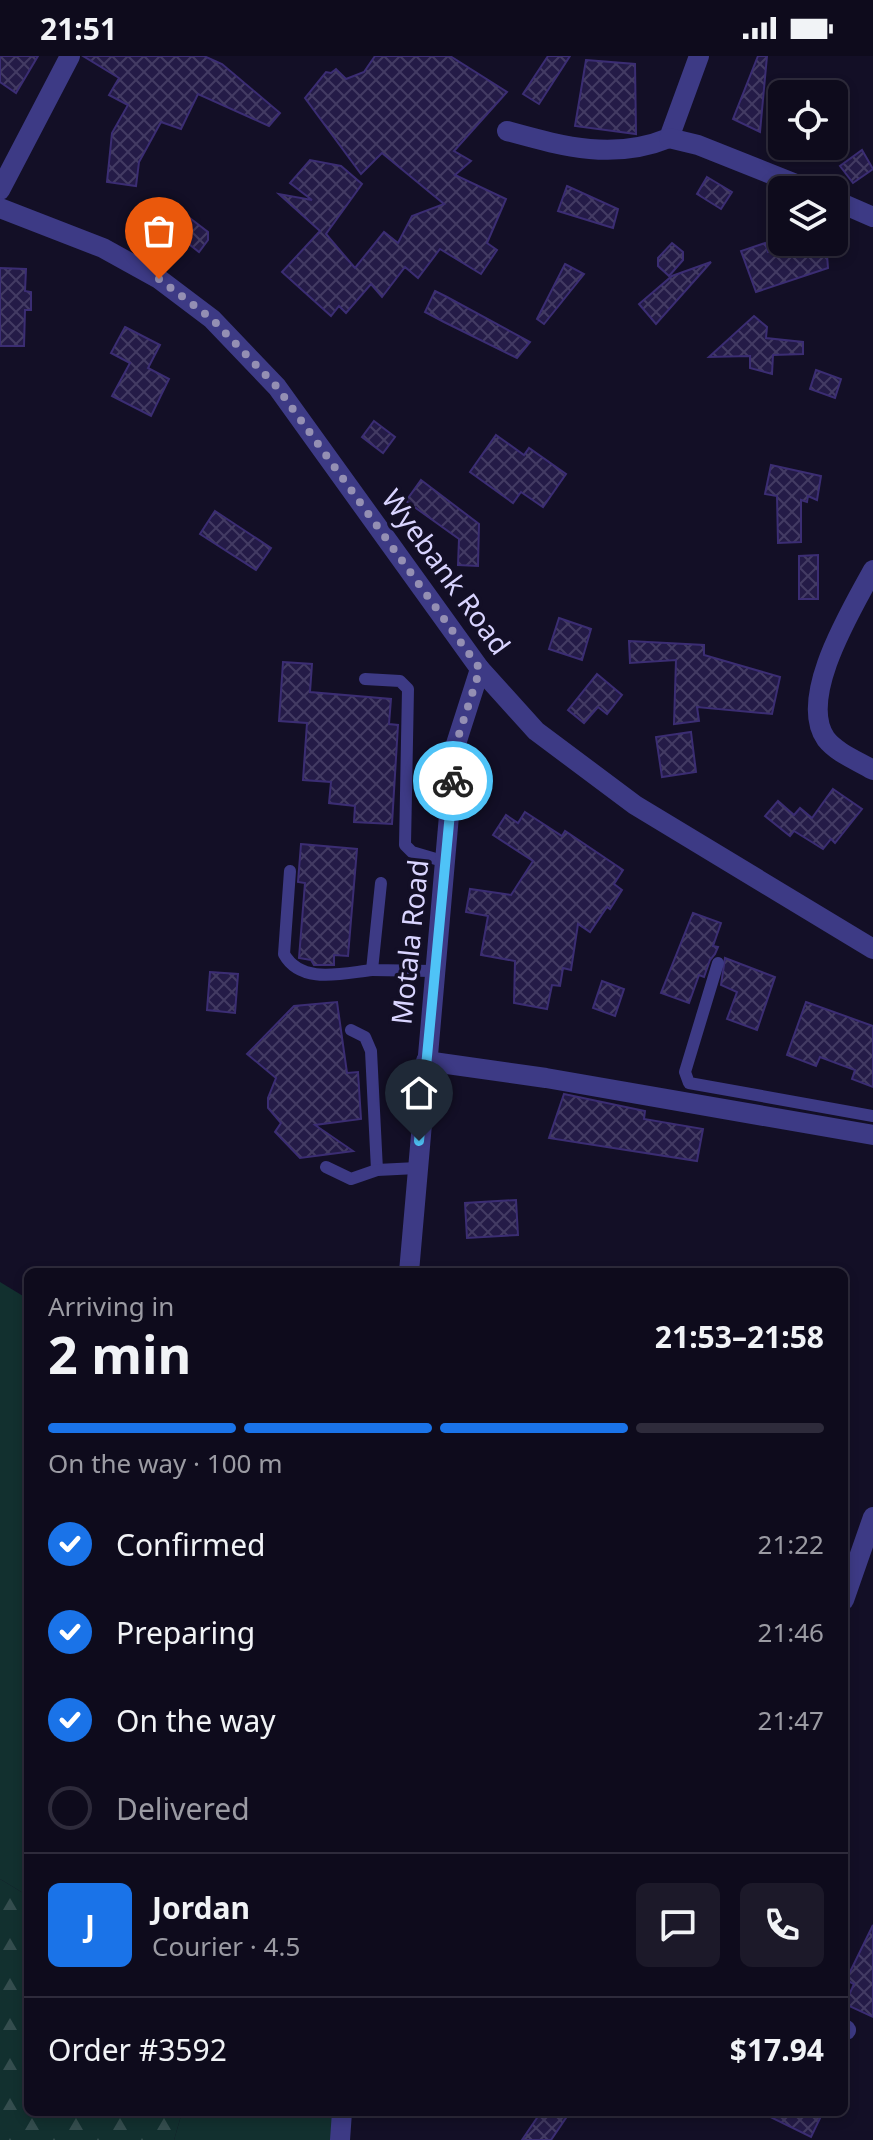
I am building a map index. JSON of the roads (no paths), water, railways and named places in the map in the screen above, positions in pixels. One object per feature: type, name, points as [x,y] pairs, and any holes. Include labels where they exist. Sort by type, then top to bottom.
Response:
[{"type":"street","points":[[0,190],[70,56]]},
{"type":"street","points":[[669,138],[699,56]]},
{"type":"street","points":[[507,131],[566,147],[604,152],[650,146],[669,138],[698,145],[776,176]]},
{"type":"street","points":[[848,206],[873,217]]},
{"type":"street","name":"Wyebank Road","points":[[0,208],[103,248],[159,279],[212,319],[277,387],[480,669],[536,731],[583,769],[708,851],[873,949]]},
{"type":"street","points":[[873,570],[849,614],[816,696],[820,725],[830,743],[873,770]]},
{"type":"street","name":"Motala Road","points":[[409,1268],[455,747],[480,669]]},
{"type":"street","points":[[426,1061],[873,1135]]},
{"type":"street","points":[[848,1589],[873,1517]]},
{"type":"street","points":[[340,2140],[342,2116]]},
{"type":"lane","points":[[365,679],[400,681],[408,689],[405,845],[412,852],[446,862]]},
{"type":"lane","points":[[290,871],[284,954],[288,961],[313,975],[372,970],[433,971]]},
{"type":"lane","points":[[372,970],[381,883]]},
{"type":"lane","points":[[718,963],[685,1072],[689,1083],[873,1116]]},
{"type":"lane","points":[[351,1030],[365,1037],[371,1051],[377,1170]]},
{"type":"lane","points":[[326,1167],[351,1179],[377,1170],[417,1168]]}]
